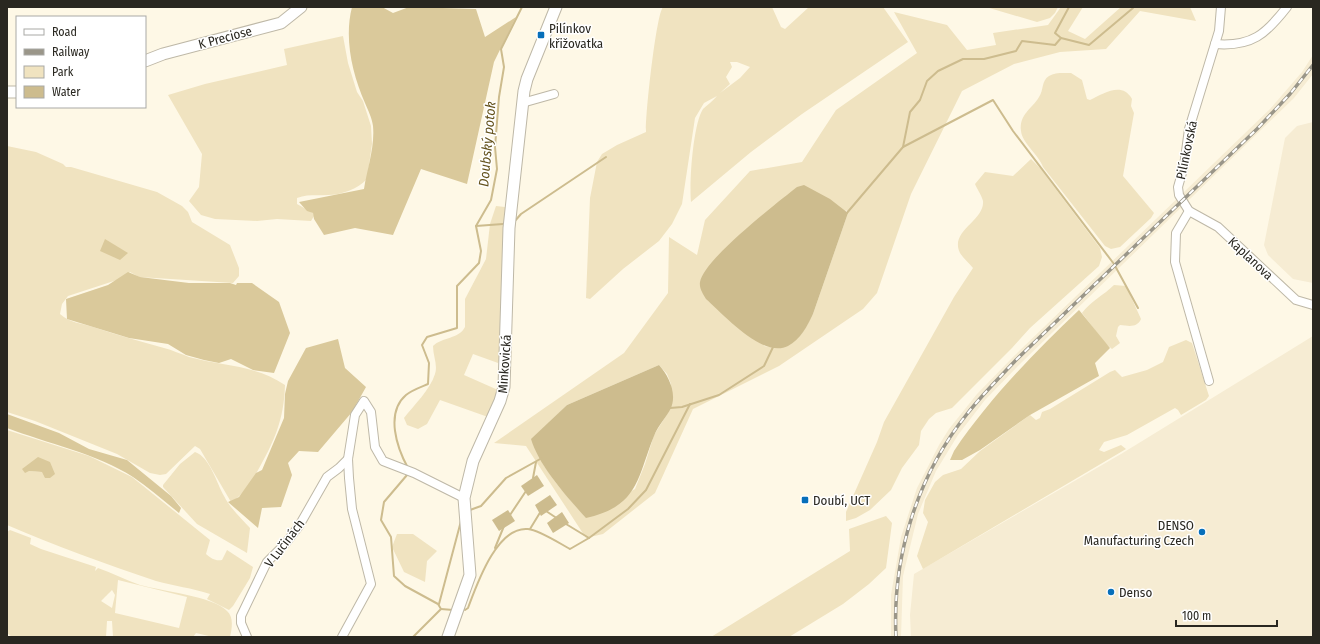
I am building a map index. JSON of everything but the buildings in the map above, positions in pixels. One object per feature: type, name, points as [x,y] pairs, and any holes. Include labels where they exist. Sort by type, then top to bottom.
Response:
[{"type":"street","name":"K Preciose","points":[[146,61],[163,54],[281,23],[301,7]]},
{"type":"street","name":"Minkovická","points":[[448,637],[470,576],[464,498],[473,461],[500,401],[504,387],[509,228],[522,103],[527,79],[556,7]]},
{"type":"street","name":"Pilínkovská","points":[[1189,210],[1182,201],[1178,187],[1184,166],[1189,129],[1219,31],[1221,7]]},
{"type":"street","points":[[1215,44],[1229,46],[1251,41],[1262,35],[1288,7]]},
{"type":"street","points":[[522,103],[554,94]]},
{"type":"street","points":[[1189,210],[1176,233],[1175,262],[1209,381]]},
{"type":"street","name":"Kaplanova","points":[[1189,210],[1218,227],[1296,300],[1313,305]]},
{"type":"street","points":[[342,637],[372,584],[352,509],[348,459],[355,415],[364,401],[371,412],[375,447],[383,461],[414,473],[464,498]]},
{"type":"street","name":"V Lučinách","points":[[247,637],[241,623],[241,616],[267,562],[285,544],[299,526],[327,477],[348,459]]},
{"type":"shaded area","points":[[352,7],[382,7],[393,13],[409,7],[476,9],[485,37],[516,17],[494,62],[467,184],[421,169],[393,235],[355,228],[324,235],[314,219],[313,213],[307,211],[299,202],[364,189],[372,150],[373,126],[371,117],[360,92],[353,68],[349,43]]},
{"type":"shaded area","points":[[1313,55],[1313,74],[1294,98],[1020,364],[985,400],[958,435],[936,471],[918,514],[903,576],[901,637],[891,637],[891,595],[901,537],[917,488],[949,429],[977,394],[1013,357],[1270,109],[1302,72]]},
{"type":"shaded area","points":[[1313,122],[1313,283],[1293,279],[1268,255],[1264,245],[1285,138],[1297,126]]},
{"type":"shaded area","points":[[105,239],[128,253],[120,260],[100,251]]},
{"type":"shaded area","points":[[128,272],[140,277],[189,283],[230,283],[236,285],[237,283],[252,283],[279,302],[290,333],[274,373],[253,370],[231,359],[219,363],[204,360],[186,355],[168,344],[129,338],[67,319],[66,299],[108,285]]},
{"type":"shaded area","points":[[1079,310],[1110,348],[1095,363],[1099,376],[1030,415],[980,450],[962,460],[950,460],[954,451],[997,395],[1028,360]]},
{"type":"shaded area","name":"Denso","points":[[1313,336],[1313,637],[911,637],[910,615],[914,574],[1121,454]]},
{"type":"shaded area","points":[[338,339],[345,368],[366,387],[352,412],[318,452],[299,451],[288,463],[292,475],[281,507],[262,508],[258,528],[228,502],[239,497],[256,473],[262,470],[284,418],[285,394],[288,381],[306,348]]},
{"type":"shaded area","points":[[7,414],[59,433],[89,449],[127,460],[171,496],[181,508],[179,513],[139,481],[119,469],[88,455],[7,428]]},
{"type":"shaded area","points":[[38,457],[50,462],[55,474],[50,478],[45,478],[42,472],[29,471],[25,473],[22,469]]},
{"type":"green space","points":[[663,7],[772,7],[781,27],[785,29],[809,7],[883,7],[908,42],[802,114],[751,152],[691,202],[691,168],[697,127],[703,109],[717,96],[704,103],[695,118],[682,204],[672,224],[659,241],[623,269],[590,299],[586,298],[590,198],[597,162],[602,154],[617,145],[646,132],[647,107],[660,14]],"holes":[[[730,62],[737,62],[750,67],[740,78],[720,93],[730,84],[726,77],[732,67]]]},
{"type":"green space","points":[[986,7],[1058,7],[1050,18],[1037,22]]},
{"type":"green space","points":[[1061,7],[1083,7],[1068,31],[1085,39],[1121,7],[1190,7],[1196,21],[1140,11],[1106,49],[1060,52],[1014,64],[962,91],[911,194],[877,293],[863,309],[779,366],[693,409],[655,493],[603,534],[586,538],[526,446],[494,443],[624,353],[668,293],[669,237],[697,255],[705,220],[750,171],[802,162],[836,110],[917,53],[894,12],[947,25],[967,50],[996,45],[993,33],[1048,25]],"holes":[[[846,210],[848,213],[813,314],[800,336],[789,344],[782,346],[764,346]],[[659,365],[667,374],[671,384],[671,408],[654,435],[635,489],[586,517],[554,481],[541,460],[532,439],[567,405]]]},
{"type":"green space","points":[[343,36],[348,63],[357,92],[363,101],[371,126],[372,144],[367,179],[359,186],[344,193],[297,198],[297,204],[313,213],[314,216],[311,221],[277,219],[257,221],[215,219],[201,215],[189,201],[199,187],[202,154],[168,95],[205,84],[287,65],[284,49]]},
{"type":"green space","points":[[1071,73],[1082,80],[1087,99],[1090,100],[1106,92],[1118,90],[1128,94],[1132,99],[1131,106],[1134,113],[1123,176],[1154,213],[1151,218],[1120,247],[1111,249],[1105,246],[1043,167],[1022,136],[1022,120],[1039,97],[1046,78],[1054,74]]},
{"type":"green space","points":[[7,146],[36,152],[63,164],[66,167],[71,167],[157,192],[182,206],[188,212],[192,222],[230,245],[239,268],[239,276],[233,283],[139,277],[130,272],[117,280],[68,296],[62,304],[60,314],[76,322],[189,357],[262,373],[285,385],[283,409],[273,441],[249,485],[243,493],[231,502],[200,449],[195,446],[166,474],[160,475],[150,473],[117,454],[35,421],[7,412]]},
{"type":"green space","points":[[1031,159],[1040,168],[1100,248],[1102,257],[1099,266],[1030,328],[952,408],[936,413],[929,419],[921,431],[919,445],[902,468],[891,490],[870,510],[856,518],[846,521],[846,512],[877,442],[884,422],[954,297],[973,268],[960,253],[958,245],[959,238],[979,214],[982,208],[983,201],[975,184],[985,172],[1013,176]]},
{"type":"green space","points":[[496,206],[505,207],[502,354],[498,363],[473,354],[464,375],[498,390],[488,417],[440,400],[427,424],[418,429],[407,425],[404,418],[426,392],[435,374],[436,367],[433,346],[459,334],[465,327],[465,299],[486,259],[490,224]]},
{"type":"green space","points":[[1114,285],[1126,286],[1141,319],[1135,325],[1120,325],[1118,327],[1116,336],[1120,343],[1112,349],[1104,342],[1082,313],[1089,305]]},
{"type":"green space","points":[[1186,340],[1192,343],[1209,396],[1206,400],[1181,415],[1175,408],[1127,435],[1104,442],[1099,450],[1104,452],[1121,445],[1126,449],[923,569],[917,556],[928,522],[923,513],[925,500],[935,482],[943,475],[961,469],[980,451],[1030,415],[1036,420],[1040,418],[1042,412],[1050,409],[1115,370],[1122,377],[1147,370],[1163,362],[1169,347]]},
{"type":"green space","points":[[7,430],[89,456],[132,477],[210,540],[206,554],[210,557],[215,560],[222,560],[227,550],[253,567],[250,578],[229,610],[207,599],[210,594],[137,575],[7,525]],"holes":[[[50,463],[42,472],[29,471]]]},
{"type":"green space","points":[[195,452],[205,459],[229,505],[250,528],[247,553],[197,524],[163,487],[180,464]]},
{"type":"green space","points":[[886,516],[892,523],[886,568],[869,584],[843,604],[789,637],[711,637],[850,551],[849,529]]},
{"type":"green space","points":[[10,530],[31,538],[30,544],[96,567],[95,571],[98,568],[140,585],[210,601],[227,611],[231,616],[232,627],[230,637],[213,637],[196,633],[193,637],[113,637],[112,621],[107,621],[106,637],[12,637],[7,633],[7,532]],"holes":[[[118,580],[187,597],[179,628],[115,613]],[[112,590],[115,595],[112,608],[101,601]]]},
{"type":"green space","points":[[397,534],[413,534],[437,551],[427,561],[425,582],[404,572],[392,547]]},
{"type":"water","points":[[804,185],[830,199],[848,213],[813,314],[806,327],[800,336],[788,346],[778,348],[767,346],[744,333],[706,299],[701,289],[700,282],[704,272],[714,260],[742,232],[797,187]]},
{"type":"water","points":[[659,365],[669,380],[673,392],[672,404],[670,410],[655,433],[634,488],[617,506],[603,513],[586,518],[562,491],[540,460],[531,439],[567,405]]},
{"type":"water","points":[[537,475],[544,486],[528,496],[521,486]]},
{"type":"water","points":[[550,495],[557,505],[541,516],[535,505]]},
{"type":"water","points":[[508,510],[515,521],[499,531],[492,520]]},
{"type":"water","points":[[562,512],[569,523],[553,533],[547,523]]},
{"type":"waterway","name":"Doubský potok","points":[[408,468],[397,441],[395,431],[396,411],[400,402],[406,395],[428,384],[429,363],[422,345],[427,337],[457,328],[457,286],[479,263],[481,251],[476,226],[491,200],[497,169],[495,147],[499,97],[504,67],[501,49],[522,7]]},
{"type":"waterway","points":[[846,214],[903,147],[910,112],[920,100],[927,81],[938,71],[963,59],[984,59],[1016,51],[1022,41],[1055,45],[1061,38],[1055,33],[1069,7]]},
{"type":"waterway","points":[[1061,38],[1089,45],[1133,8]]},
{"type":"waterway","points":[[903,147],[993,100],[1013,131],[1114,264],[1138,308]]},
{"type":"waterway","points":[[514,222],[521,214],[606,157]]},
{"type":"waterway","points":[[476,226],[503,224]]},
{"type":"waterway","points":[[670,408],[682,407],[719,395],[764,366],[774,345]]},
{"type":"waterway","points":[[465,610],[468,608],[490,558],[498,546],[507,537],[517,531],[528,529],[543,534],[570,549],[589,538],[628,509],[646,490],[690,404]]},
{"type":"waterway","points":[[470,510],[481,506],[506,478],[542,458]]},
{"type":"waterway","points":[[533,478],[536,462]]},
{"type":"waterway","name":"Doubský potok","points":[[407,475],[384,502],[381,520],[391,537],[394,576],[405,586],[438,604],[441,609],[413,637]]},
{"type":"waterway","points":[[510,515],[526,491]]},
{"type":"waterway","points":[[530,529],[541,511]]},
{"type":"waterway","points":[[546,511],[558,519]]},
{"type":"waterway","points":[[439,604],[461,521]]},
{"type":"waterway","points":[[566,524],[589,538]]},
{"type":"waterway","points":[[495,548],[504,526]]},
{"type":"waterway","points":[[441,609],[453,610]]},
{"type":"railway","points":[[896,637],[898,577],[911,519],[934,464],[949,438],[985,393],[1016,360],[1257,129],[1290,94],[1313,65]]},
{"type":"place","name":"Pilínkov křižovatka","points":[[541,35]]},
{"type":"place","name":"Doubí, UCT","points":[[805,500]]},
{"type":"place","name":"DENSO Manufacturing Czech","points":[[1202,532]]},
{"type":"place","name":"Denso","points":[[1111,592]]}]
